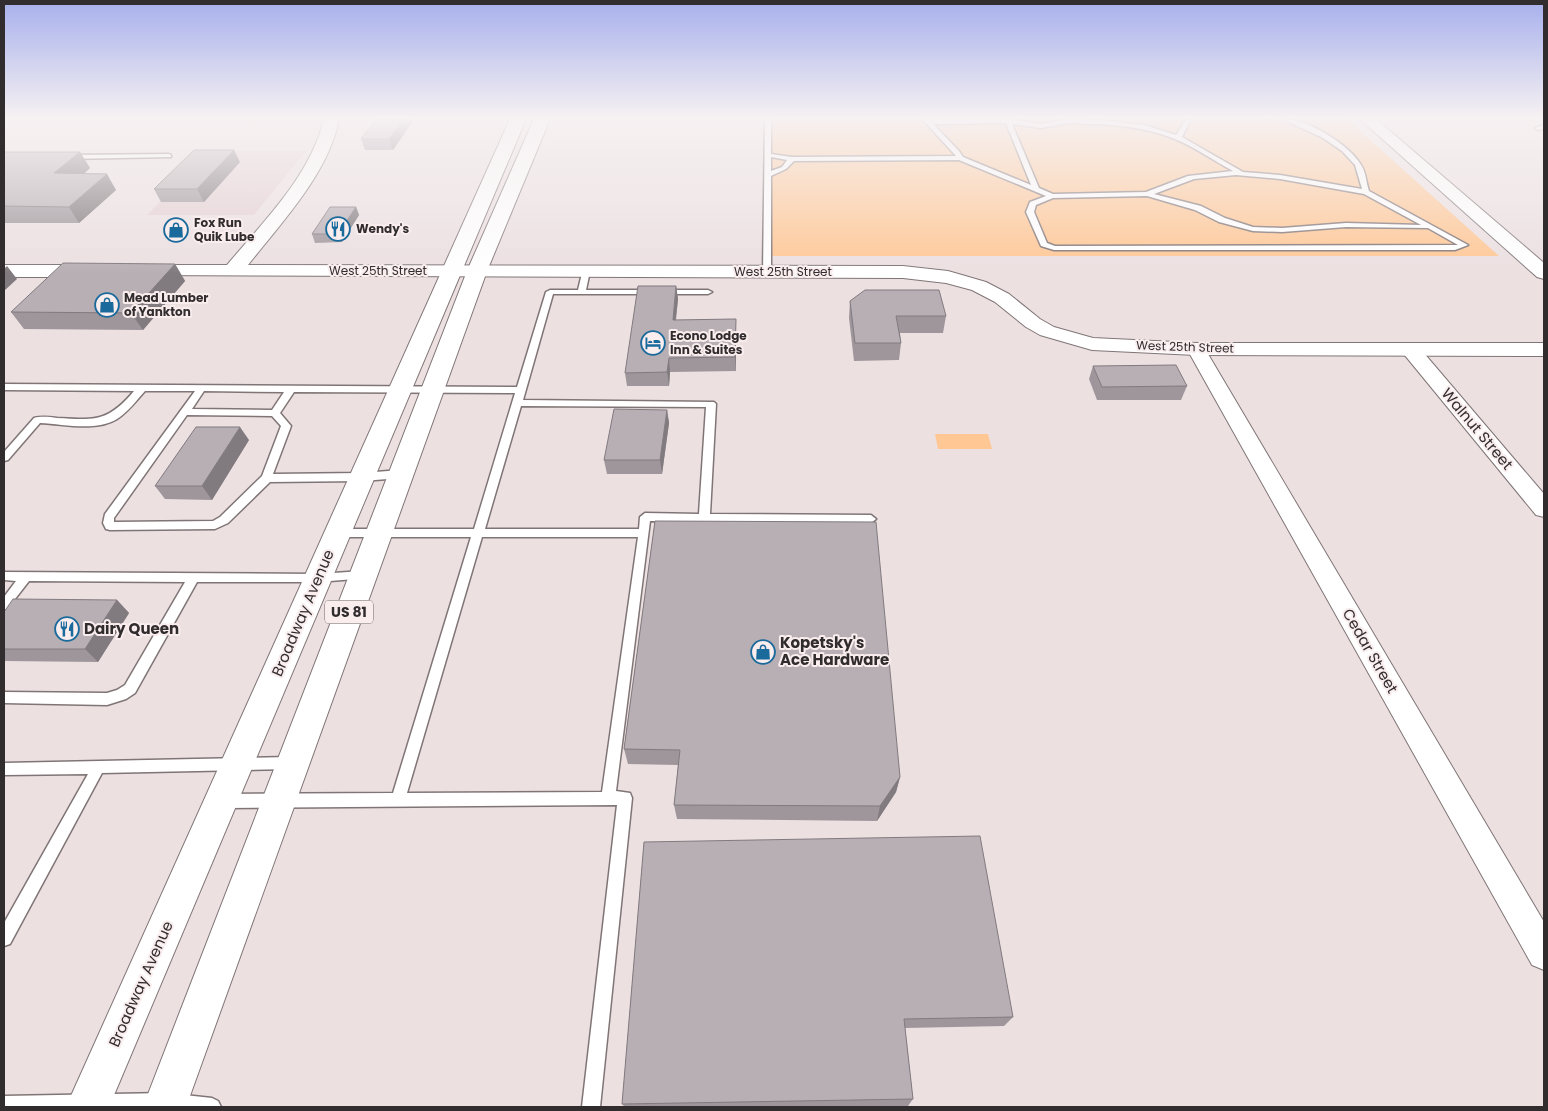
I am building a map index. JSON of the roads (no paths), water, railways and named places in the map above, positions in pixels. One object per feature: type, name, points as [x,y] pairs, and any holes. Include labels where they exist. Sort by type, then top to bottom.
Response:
[{"type":"main road","points":[[232,271],[310,171]]},
{"type":"main road","name":"Broadway Avenue","points":[[165,1105],[432,391],[464,271],[500,171]]},
{"type":"main road","name":"Broadway Avenue","points":[[88,1106],[399,391],[515,171]]},
{"type":"main road","points":[[1427,171],[1544,272]]},
{"type":"main road","name":"West 25th Street","points":[[4,271],[903,272],[948,277],[979,286],[1002,298],[1033,323],[1054,334],[1092,344],[1196,349],[1544,350]]},
{"type":"street","name":"Cedar Street","points":[[1196,349],[1544,952]]},
{"type":"street","name":"Walnut Street","points":[[1410,349],[1544,509]]},
{"type":"lane","points":[[767,272],[769,171]]},
{"type":"lane","points":[[769,174],[777,171]]},
{"type":"lane","points":[[991,171],[1052,196]]},
{"type":"lane","points":[[1029,171],[1036,189]]},
{"type":"lane","points":[[1236,171],[1242,174]]},
{"type":"lane","points":[[1360,171],[1366,192]]},
{"type":"lane","points":[[1147,194],[1194,177],[1242,174],[1279,177],[1366,192],[1464,245],[1456,248],[1054,248],[1044,244],[1030,212],[1033,204],[1052,196],[1147,194],[1198,208],[1222,220],[1253,229],[1282,230],[1346,225],[1428,227]]},
{"type":"lane","points":[[581,292],[586,271]]},
{"type":"lane","points":[[398,800],[550,292],[708,292]]},
{"type":"lane","points":[[4,387],[399,391],[521,390]]},
{"type":"lane","points":[[4,458],[37,420],[92,421],[109,419],[120,412],[142,388]]},
{"type":"lane","points":[[184,412],[275,413],[286,426],[267,478],[224,520],[215,525],[110,526],[108,523],[109,517],[184,412],[202,389]]},
{"type":"lane","points":[[275,413],[290,390]]},
{"type":"lane","points":[[517,403],[711,404],[704,518]]},
{"type":"lane","points":[[267,478],[362,477],[401,474]]},
{"type":"lane","points":[[608,798],[646,517],[871,519]]},
{"type":"lane","points":[[337,534],[644,533]]},
{"type":"lane","points":[[4,576],[318,578],[363,575]]},
{"type":"lane","points":[[4,605],[26,576]]},
{"type":"lane","points":[[4,698],[107,699],[126,692],[130,689],[194,576]]},
{"type":"lane","points":[[4,769],[292,763]]},
{"type":"lane","points":[[4,938],[98,768]]},
{"type":"lane","points":[[221,801],[624,798],[591,1107]]},
{"type":"lane","points":[[4,1105],[165,1105],[212,1107]]},
{"type":"place","name":"Wendy's","points":[[338,229]]},
{"type":"place","name":"Fox Run Quik Lube","points":[[176,230]]},
{"type":"place","name":"Mead Lumber of Yankton","points":[[107,305]]},
{"type":"place","name":"Econo Lodge Inn & Suites","points":[[653,343]]},
{"type":"place","name":"Dairy Queen","points":[[67,629]]},
{"type":"place","name":"Kopetsky's Ace Hardware","points":[[763,652]]}]
